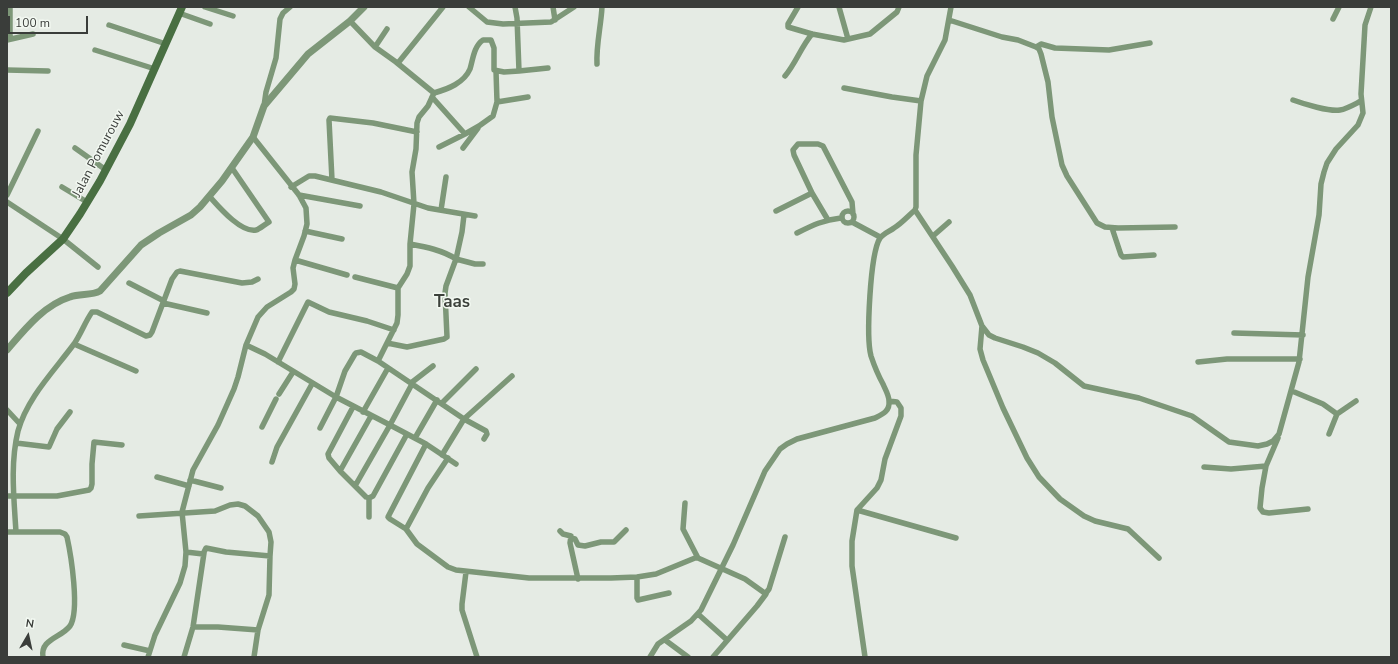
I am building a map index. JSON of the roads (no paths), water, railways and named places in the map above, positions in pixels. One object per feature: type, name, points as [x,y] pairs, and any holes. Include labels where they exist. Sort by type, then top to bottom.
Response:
[{"type":"main road","name":"Jalan Pomurouw","points":[[7,293],[26,273],[63,239],[87,202],[130,124],[181,10]]},
{"type":"street","points":[[10,7],[9,39],[33,34]]},
{"type":"street","points":[[205,7],[233,16]]},
{"type":"street","points":[[7,350],[38,316],[52,306],[72,296],[96,293],[100,291],[141,246],[191,215],[210,197],[253,137],[264,106],[266,92],[276,58],[280,19],[283,13],[290,7]]},
{"type":"street","points":[[264,106],[308,54],[350,21],[364,7]]},
{"type":"street","points":[[396,62],[443,7]]},
{"type":"street","points":[[469,7],[487,22],[517,24],[546,23],[555,20],[574,7]]},
{"type":"street","points":[[515,7],[518,18],[519,71]]},
{"type":"street","points":[[553,7],[555,20]]},
{"type":"street","points":[[597,64],[602,7]]},
{"type":"street","points":[[798,7],[788,26],[812,34],[843,40],[870,34],[897,12],[899,7]]},
{"type":"street","points":[[839,7],[843,40]]},
{"type":"street","points":[[650,657],[656,647],[698,614],[721,569],[765,471],[780,449],[787,444],[807,435],[880,415],[888,408],[888,396],[869,347],[873,262],[875,250],[880,237],[895,228],[915,210],[916,207],[916,155],[921,101],[927,76],[945,40],[951,7]]},
{"type":"street","points":[[1333,19],[1339,7]]},
{"type":"street","points":[[1308,509],[1269,513],[1262,511],[1260,502],[1266,466],[1279,434],[1300,359],[1308,277],[1319,214],[1322,178],[1327,163],[1345,138],[1358,125],[1363,113],[1361,101],[1365,25],[1371,7]]},
{"type":"street","points":[[181,10],[210,24]]},
{"type":"street","points":[[949,20],[1036,47],[1041,54],[1048,82],[1052,117],[1062,165],[1067,176],[1097,223],[1105,228],[1175,227]]},
{"type":"street","points":[[350,21],[375,47],[396,62],[433,95],[464,134]]},
{"type":"street","points":[[109,24],[166,44]]},
{"type":"street","points":[[375,47],[387,29]]},
{"type":"street","points":[[785,76],[796,62],[804,44],[812,34]]},
{"type":"street","points":[[378,361],[394,330],[398,315],[398,288],[409,269],[414,204],[412,172],[416,149],[417,123],[419,117],[428,106],[433,95],[455,85],[464,78],[469,70],[478,44],[483,40],[491,40],[494,44],[494,68],[496,71],[497,102],[493,116],[479,126],[439,147]]},
{"type":"street","points":[[1036,47],[1041,44],[1055,48],[1109,50],[1150,43]]},
{"type":"street","points":[[95,50],[155,68]]},
{"type":"street","points":[[496,71],[519,71],[548,68]]},
{"type":"street","points":[[7,70],[48,71]]},
{"type":"street","points":[[844,88],[921,101]]},
{"type":"street","points":[[497,102],[528,97]]},
{"type":"street","points":[[1293,100],[1307,105],[1336,111],[1361,101]]},
{"type":"street","points":[[332,180],[329,119],[332,118],[373,123],[417,132]]},
{"type":"street","points":[[463,148],[479,126]]},
{"type":"street","points":[[7,195],[38,131]]},
{"type":"street","points":[[148,657],[157,632],[180,583],[185,566],[186,552],[182,512],[189,483],[199,459],[218,426],[234,389],[246,345],[254,324],[262,311],[291,292],[296,284],[293,268],[307,224],[306,208],[299,196],[253,137]]},
{"type":"street","points":[[828,220],[812,194],[794,155],[793,150],[798,144],[818,144],[823,146],[852,202],[854,217],[852,222]]},
{"type":"street","points":[[75,148],[106,170]]},
{"type":"street","points":[[210,197],[233,220],[249,230],[256,230],[269,222],[232,168]]},
{"type":"street","points":[[291,186],[310,176],[315,176],[381,192],[414,204],[475,216]]},
{"type":"street","points":[[441,210],[446,177]]},
{"type":"street","points":[[62,187],[87,202]]},
{"type":"street","points":[[776,211],[812,194]]},
{"type":"street","points":[[299,196],[360,206]]},
{"type":"street","points":[[7,202],[63,239],[98,267]]},
{"type":"street","points":[[915,210],[970,296],[982,326],[995,338],[1038,353],[1055,363],[1084,386],[1139,398],[1192,416],[1229,442],[1258,446],[1273,441],[1279,434]]},
{"type":"street","points":[[797,233],[817,223],[841,218],[847,211],[853,214]]},
{"type":"street","points":[[387,344],[407,347],[425,344],[447,337],[445,293],[446,286],[456,259],[464,215]]},
{"type":"street","points":[[841,218],[845,223],[852,222],[880,237]]},
{"type":"street","points":[[933,236],[949,222]]},
{"type":"street","points":[[1112,228],[1123,257],[1154,255]]},
{"type":"street","points":[[305,231],[342,239]]},
{"type":"street","points":[[410,244],[433,249],[456,259],[475,264],[483,264]]},
{"type":"street","points":[[295,260],[347,275]]},
{"type":"street","points":[[16,532],[14,460],[20,424],[37,393],[74,344],[90,314],[94,312],[146,336],[150,335],[175,274],[180,272],[242,283],[252,282],[258,279]]},
{"type":"street","points":[[355,277],[398,288]]},
{"type":"street","points":[[129,283],[164,302],[207,314]]},
{"type":"street","points":[[278,362],[308,302],[337,314],[367,321],[394,330]]},
{"type":"street","points":[[982,326],[980,349],[985,364],[1002,408],[1039,477],[1060,499],[1084,516],[1095,521],[1128,529],[1159,558]]},
{"type":"street","points":[[1234,333],[1302,335]]},
{"type":"street","points":[[74,344],[136,371]]},
{"type":"street","points":[[246,345],[278,362],[312,384],[426,444],[456,464]]},
{"type":"street","points":[[320,428],[336,397],[347,368],[356,353],[361,352],[412,383],[464,419],[486,431],[487,434],[484,439]]},
{"type":"street","points":[[1198,362],[1227,359],[1300,359]]},
{"type":"street","points":[[355,486],[412,383],[433,366]]},
{"type":"street","points":[[363,412],[388,368]]},
{"type":"street","points":[[415,438],[440,402],[476,369]]},
{"type":"street","points":[[262,427],[291,371]]},
{"type":"street","points":[[442,455],[464,419],[512,376]]},
{"type":"street","points":[[272,462],[278,447],[312,384]]},
{"type":"street","points":[[1292,391],[1323,404],[1337,414]]},
{"type":"street","points":[[865,657],[852,561],[852,541],[857,510],[877,488],[881,480],[885,459],[901,416],[901,408],[897,402],[889,402]]},
{"type":"street","points":[[1329,434],[1337,414],[1356,402]]},
{"type":"street","points":[[354,407],[328,454],[329,458],[340,471],[369,498],[369,516]]},
{"type":"street","points":[[7,410],[20,424]]},
{"type":"street","points":[[16,443],[49,447],[57,429],[70,412]]},
{"type":"street","points":[[340,471],[371,416]]},
{"type":"street","points":[[369,498],[373,496],[407,434]]},
{"type":"street","points":[[7,496],[64,495],[91,489],[94,442],[122,445]]},
{"type":"street","points":[[426,444],[388,517],[406,529],[418,544],[452,569],[466,572],[529,578],[599,579],[637,577],[656,574],[698,558],[745,579],[766,593]]},
{"type":"street","points":[[406,529],[428,488],[448,458]]},
{"type":"street","points":[[7,460],[14,460]]},
{"type":"street","points":[[1204,467],[1231,469],[1266,466]]},
{"type":"street","points":[[157,477],[222,488]]},
{"type":"street","points":[[685,503],[683,529],[698,558]]},
{"type":"street","points":[[139,516],[215,511],[227,506],[238,504],[245,506],[258,516],[265,525],[270,536],[269,595],[258,630],[254,657]]},
{"type":"street","points":[[857,510],[956,538]]},
{"type":"street","points":[[560,531],[563,534],[570,535],[571,538],[575,539],[578,544],[583,546],[601,542],[616,542],[626,530]]},
{"type":"street","points":[[7,532],[60,532],[65,534],[68,539],[75,609],[70,626],[46,644],[42,651],[43,657]]},
{"type":"street","points":[[571,538],[570,543],[578,579]]},
{"type":"street","points":[[713,657],[769,590],[785,538]]},
{"type":"street","points":[[184,657],[193,627],[206,548],[270,556]]},
{"type":"street","points":[[186,552],[204,553]]},
{"type":"street","points":[[466,572],[462,610],[478,657]]},
{"type":"street","points":[[637,577],[638,599],[669,593]]},
{"type":"street","points":[[698,614],[726,640]]},
{"type":"street","points":[[193,627],[225,627],[258,630]]},
{"type":"street","points":[[665,640],[687,656]]},
{"type":"street","points":[[124,645],[150,651]]},
{"type":"district","name":"Taas","points":[[452,303]]}]
